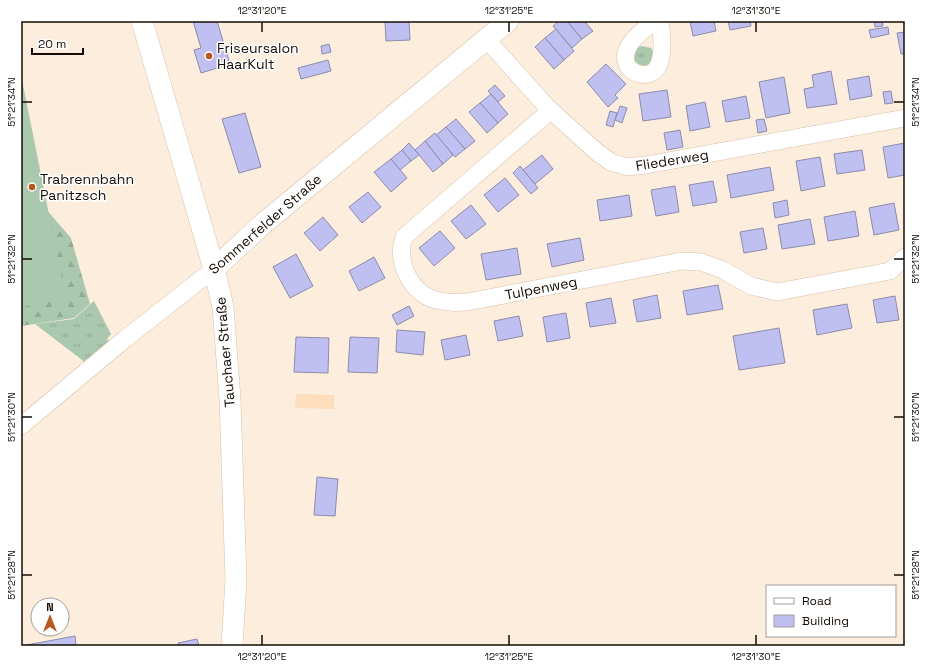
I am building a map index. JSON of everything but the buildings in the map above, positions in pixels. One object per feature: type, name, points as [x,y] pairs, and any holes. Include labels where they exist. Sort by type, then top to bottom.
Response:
[{"type":"street","name":"Tauchaer Straße","points":[[142,21],[214,269],[223,307],[230,392],[236,580],[232,646]]},
{"type":"street","name":"Sommerfelder Straße","points":[[21,426],[125,339],[214,269],[264,223],[487,40],[508,21]]},
{"type":"street","points":[[654,21],[632,42],[626,54],[626,60],[631,70],[641,75],[652,73],[659,64],[661,46],[660,21]]},
{"type":"street","name":"Fliederweg","points":[[487,40],[550,111],[598,154],[611,162],[627,167],[646,165],[905,118]]},
{"type":"street","name":"Tulpenweg","points":[[550,111],[404,237],[400,246],[404,269],[419,291],[430,298],[441,302],[455,304],[682,261],[701,262],[723,270],[751,286],[777,292],[890,270],[905,257]]},
{"type":"shaded area","points":[[296,394],[334,395],[334,409],[295,408]]},
{"type":"green space","points":[[642,46],[651,48],[654,52],[653,66],[636,67],[632,54],[638,47]]},
{"type":"green space","name":"Trabrennbahn Panitzsch","points":[[21,75],[66,299],[21,307]]},
{"type":"green space","points":[[21,184],[39,201],[71,238],[90,304],[74,318],[21,326]]},
{"type":"green space","points":[[94,301],[111,334],[107,339],[109,341],[106,344],[107,345],[86,363],[35,324],[74,319]]},
{"type":"place","name":"Friseursalon HaarKult","points":[[209,56]]},
{"type":"place","name":"Trabrennbahn Panitzsch","points":[[32,187]]}]
